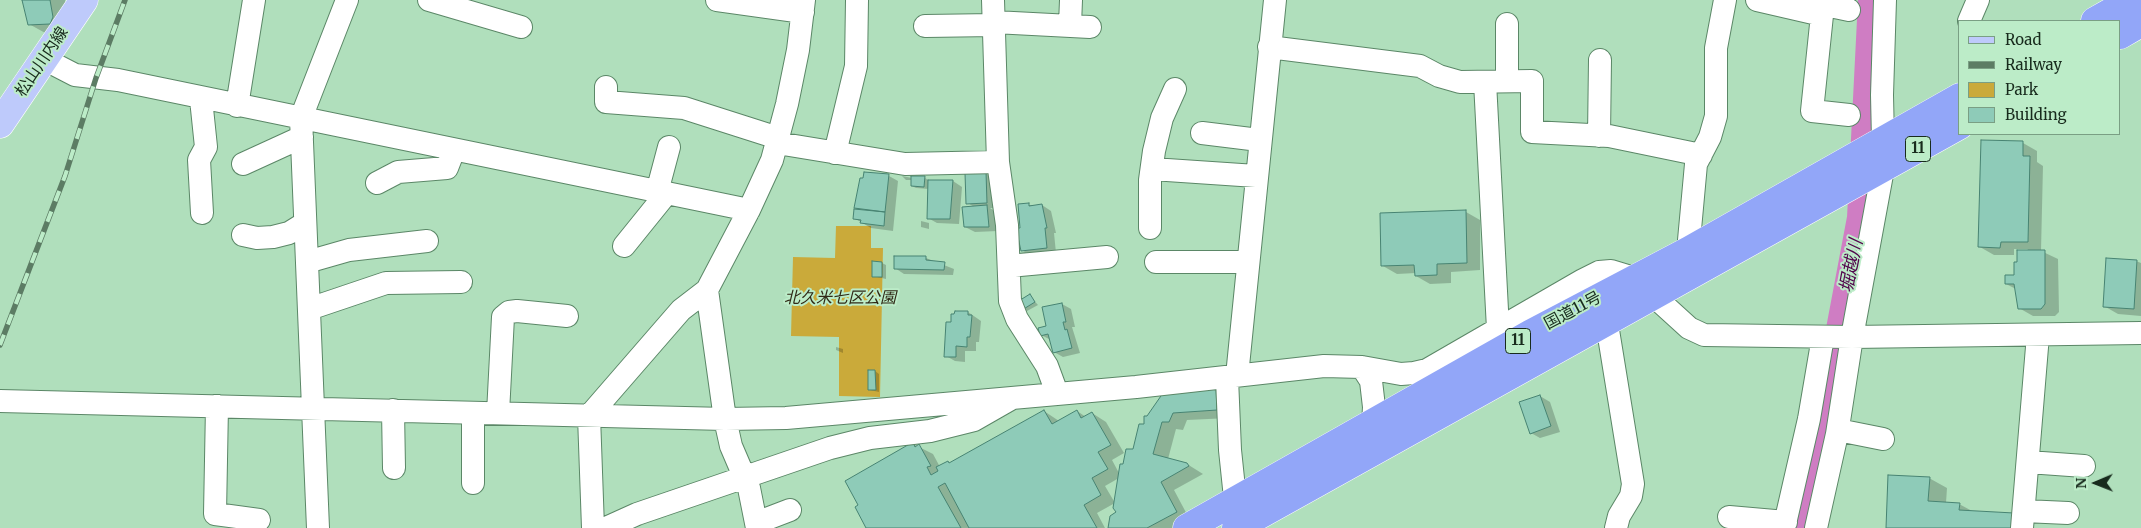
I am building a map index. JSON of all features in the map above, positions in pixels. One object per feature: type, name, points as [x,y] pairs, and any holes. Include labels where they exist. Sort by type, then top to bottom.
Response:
[{"type":"highway","points":[[2096,20],[2132,0]]},
{"type":"highway","points":[[2121,34],[2141,23]]},
{"type":"highway","name":"国道11号","points":[[1237,521],[1373,424],[1644,287],[1850,187],[1880,156],[1958,98]]},
{"type":"highway","name":"国道11号","points":[[1187,528],[1237,521],[1607,324],[1644,287],[1688,251],[1851,159],[1880,156],[1958,126]]},
{"type":"main road","name":"松山川内線","points":[[0,124],[84,0]]},
{"type":"street","points":[[236,106],[254,0]]},
{"type":"street","points":[[318,528],[301,128],[347,0]]},
{"type":"street","points":[[429,0],[521,27]]},
{"type":"street","points":[[593,528],[590,416],[681,310],[707,290],[749,210],[772,160],[777,141],[798,50],[803,6],[717,0]]},
{"type":"street","points":[[835,153],[856,66],[857,0]]},
{"type":"street","points":[[925,26],[994,16],[1080,26],[1071,0]]},
{"type":"street","points":[[1237,521],[1232,377],[1247,262],[1275,0]]},
{"type":"street","points":[[1688,251],[1696,164],[1710,137],[1716,116],[1716,48],[1725,0]]},
{"type":"street","points":[[1757,0],[1822,14],[1812,112],[1849,115]]},
{"type":"street","points":[[1816,528],[1838,430],[1880,156],[1885,0]]},
{"type":"street","points":[[1969,20],[1978,0]]},
{"type":"street","points":[[1821,2],[1849,10]]},
{"type":"street","points":[[994,16],[998,162],[1007,225],[1010,301],[1016,319],[1047,366],[1057,393]]},
{"type":"street","points":[[1498,329],[1496,81],[1507,24]]},
{"type":"street","points":[[1269,47],[1420,66],[1439,76],[1460,82],[1532,81],[1532,132],[1599,136],[1659,145],[1701,155]]},
{"type":"street","points":[[44,59],[75,75],[118,80],[236,106],[301,128],[454,150],[749,210]]},
{"type":"street","points":[[1599,136],[1600,60]]},
{"type":"street","points":[[606,87],[606,102],[686,101],[777,141],[835,153],[905,164],[998,162]]},
{"type":"street","points":[[1150,228],[1152,169],[1162,118],[1175,89]]},
{"type":"street","points":[[201,99],[206,147],[199,160],[202,213]]},
{"type":"street","points":[[243,164],[301,128]]},
{"type":"street","points":[[1202,133],[1259,140]]},
{"type":"street","points":[[624,246],[662,193],[668,147]]},
{"type":"street","points":[[377,183],[398,172],[447,168],[454,150]]},
{"type":"street","points":[[1152,169],[1256,176]]},
{"type":"street","points":[[243,235],[257,238],[274,237],[289,232],[305,223]]},
{"type":"street","points":[[307,262],[349,250],[427,240]]},
{"type":"street","points":[[1009,266],[1107,257]]},
{"type":"street","points":[[1156,262],[1247,262]]},
{"type":"street","points":[[0,402],[725,419],[786,418],[1232,377],[1324,366],[1362,367],[1400,374],[1426,370],[1599,272],[1611,271],[1644,287],[1689,328],[1704,335],[1852,337],[2038,335],[2141,329]]},
{"type":"street","points":[[309,309],[386,283],[461,282]]},
{"type":"street","points":[[707,290],[725,419],[731,446],[749,488],[757,526],[790,510]]},
{"type":"street","points":[[498,413],[503,317],[509,312],[518,311],[567,316]]},
{"type":"street","points":[[1607,324],[1633,484],[1632,496],[1619,516],[1616,528]]},
{"type":"street","points":[[2038,335],[2023,520],[2068,513]]},
{"type":"street","points":[[1730,517],[1785,525],[1809,418],[1823,336]]},
{"type":"street","points":[[1362,367],[1371,382],[1374,407],[1373,424]]},
{"type":"street","points":[[606,528],[637,514],[744,476],[838,446],[870,438],[930,431],[974,420],[1016,396]]},
{"type":"street","points":[[217,406],[215,514],[259,520]]},
{"type":"street","points":[[393,410],[394,468]]},
{"type":"street","points":[[473,413],[473,483]]},
{"type":"street","points":[[1838,430],[1883,440]]},
{"type":"street","points":[[2028,462],[2084,466]]},
{"type":"green space","name":"北久米七区公園","points":[[836,226],[871,226],[871,248],[883,248],[880,397],[839,396],[839,337],[791,336],[793,257],[835,258]]},
{"type":"building","points":[[22,0],[50,0],[53,17],[50,24],[28,25]]},
{"type":"building","points":[[1981,140],[2023,141],[2023,156],[2030,156],[2028,242],[2001,242],[2000,248],[1978,247]]},
{"type":"building","points":[[864,172],[889,174],[885,212],[854,208],[860,178],[863,178]]},
{"type":"building","points":[[986,172],[987,203],[966,204],[965,173]]},
{"type":"building","points":[[911,176],[925,176],[924,187],[911,186]]},
{"type":"building","points":[[928,180],[953,180],[950,219],[927,219]]},
{"type":"building","points":[[1029,203],[1029,206],[1042,204],[1047,228],[1045,228],[1047,248],[1021,251],[1016,228],[1020,228],[1018,204]]},
{"type":"building","points":[[987,205],[989,227],[964,227],[962,207]]},
{"type":"building","points":[[854,209],[885,212],[884,226],[860,223],[861,220],[853,219]]},
{"type":"building","points":[[1466,210],[1467,263],[1437,264],[1437,275],[1415,276],[1414,265],[1381,266],[1380,213]]},
{"type":"building","points":[[2017,250],[2045,250],[2045,304],[2041,309],[2018,309],[2014,284],[2005,284],[2005,275],[2014,275],[2014,262],[2017,262]]},
{"type":"building","points":[[894,256],[926,256],[926,260],[945,262],[944,270],[894,269]]},
{"type":"building","points":[[2106,258],[2137,260],[2134,309],[2103,307]]},
{"type":"building","points":[[872,261],[882,262],[882,277],[872,277]]},
{"type":"building","points":[[1030,294],[1035,302],[1022,310],[1017,302]]},
{"type":"building","points":[[1062,303],[1066,322],[1063,322],[1072,348],[1053,353],[1048,334],[1040,336],[1038,328],[1046,326],[1042,307]]},
{"type":"building","points":[[955,311],[968,311],[968,315],[972,315],[970,337],[967,337],[967,347],[956,346],[956,357],[944,357],[946,322],[951,322],[951,314],[954,314]]},
{"type":"building","points":[[868,370],[875,370],[876,390],[868,390]]},
{"type":"building","points":[[1216,388],[1217,410],[1173,413],[1169,422],[1162,422],[1153,454],[1187,463],[1189,466],[1161,482],[1177,512],[1147,528],[1108,528],[1110,516],[1116,512],[1113,508],[1120,464],[1123,464],[1126,449],[1133,449],[1139,424],[1144,424],[1144,416],[1147,416],[1163,393]]},
{"type":"building","points":[[1540,395],[1551,426],[1530,434],[1519,402]]},
{"type":"building","points":[[1044,410],[1052,424],[1077,410],[1081,418],[1092,412],[1111,445],[1098,452],[1108,469],[1092,478],[1101,495],[1084,505],[1097,528],[969,528],[945,483],[938,487],[961,528],[866,528],[855,507],[858,505],[845,481],[913,442],[915,447],[919,444],[931,466],[927,467],[931,475],[938,471],[936,467],[948,461],[949,463]]},
{"type":"building","points":[[1888,475],[1930,477],[1928,501],[1960,503],[1959,510],[2014,513],[2013,528],[1886,528]]},
{"type":"waterway","name":"堀越川","points":[[1800,528],[1826,409],[1862,218],[1873,0]]},
{"type":"railway","points":[[0,345],[65,176],[96,78],[125,0]]}]
